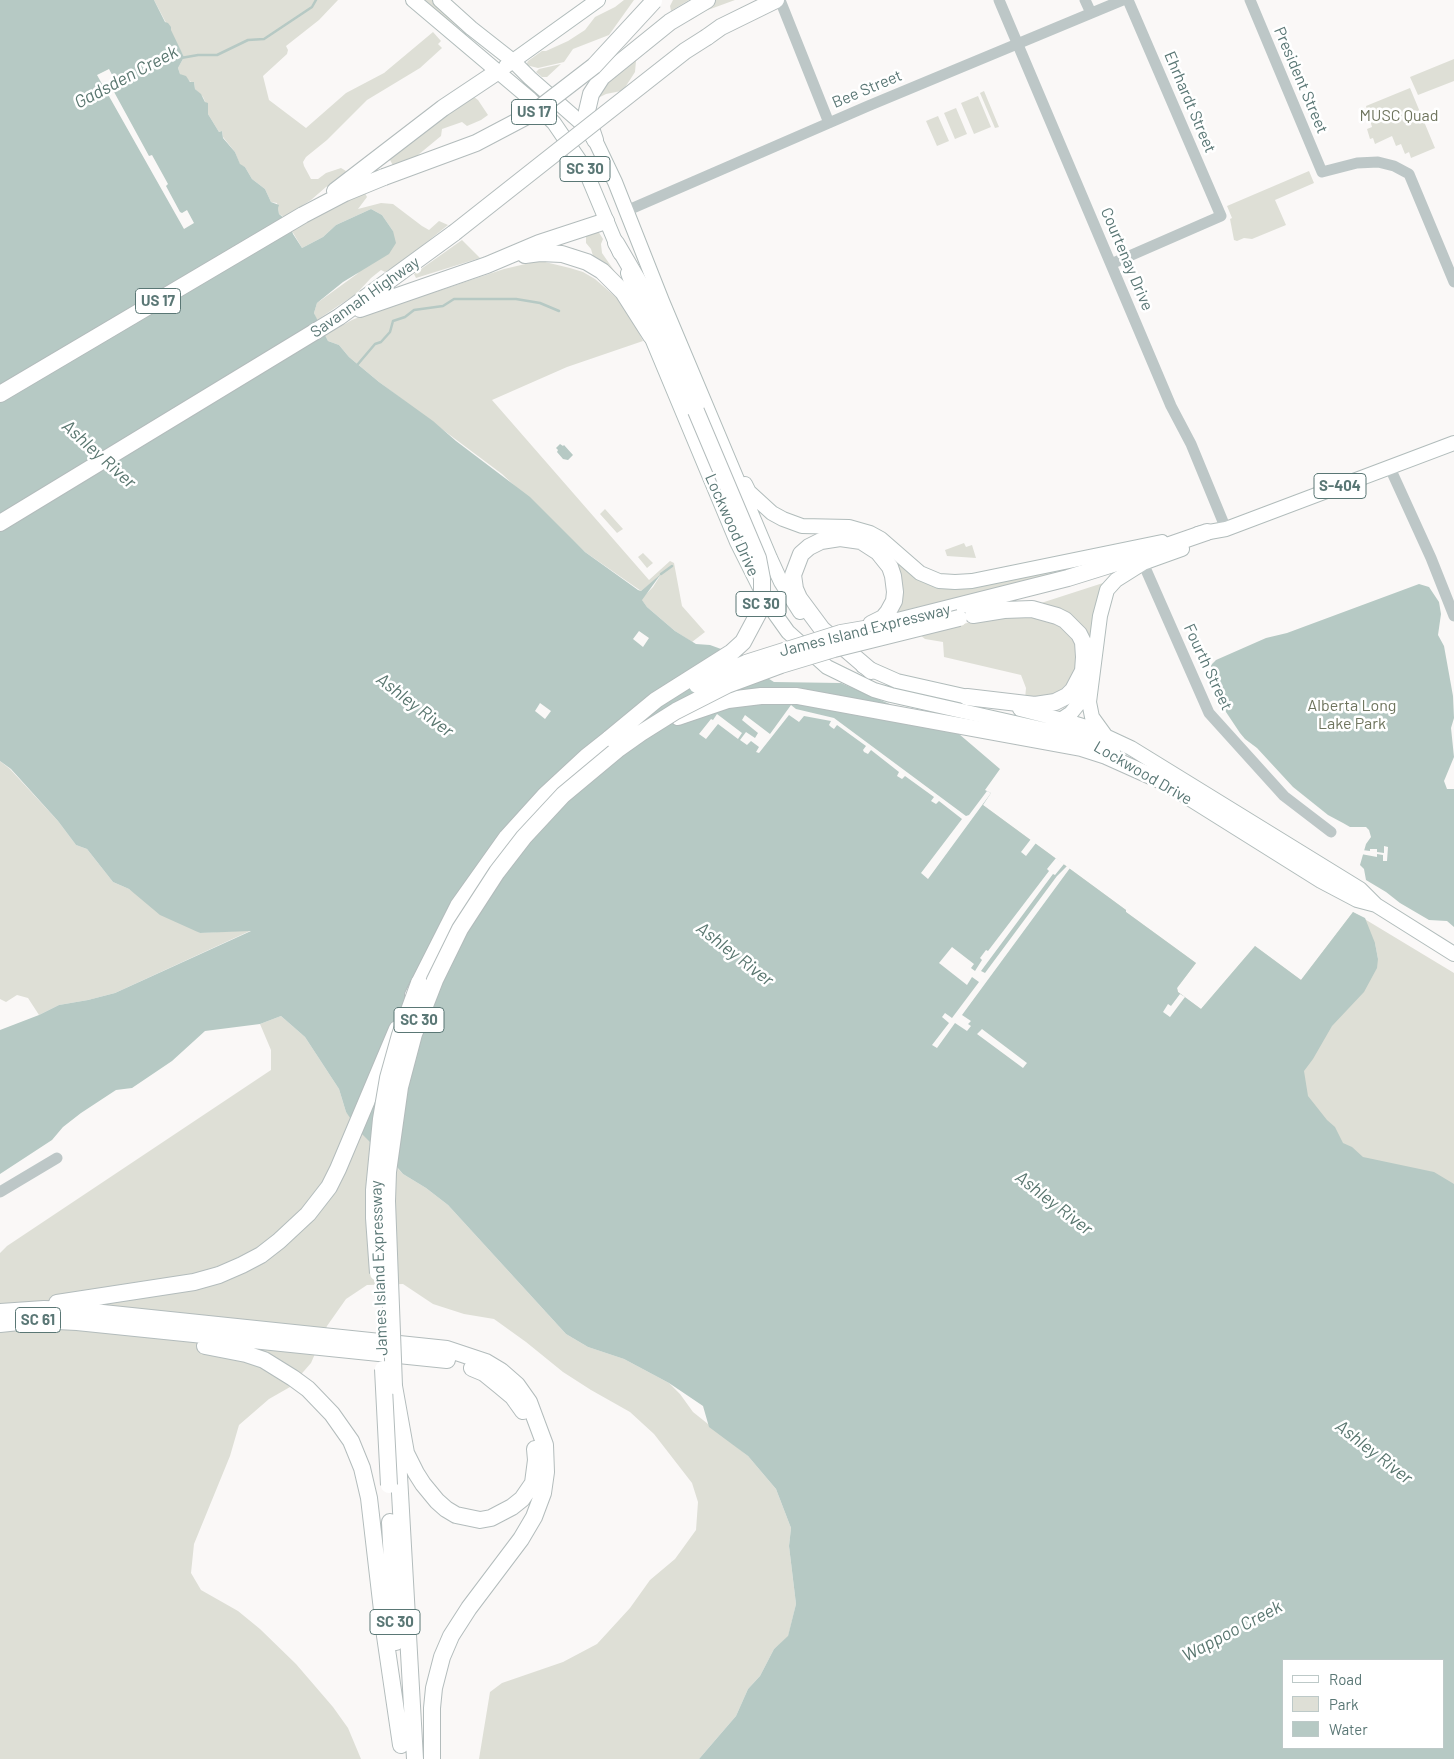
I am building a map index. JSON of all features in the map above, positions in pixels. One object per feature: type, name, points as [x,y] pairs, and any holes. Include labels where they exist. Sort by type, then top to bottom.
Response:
[{"type":"highway","points":[[595,140],[587,111],[591,94],[602,77],[670,22],[707,0]]},
{"type":"highway","name":"Savannah Highway","points":[[0,523],[336,319],[454,234],[685,51],[721,27],[776,0]]},
{"type":"highway","name":"US 17","points":[[0,394],[345,192],[476,143],[533,113],[594,66],[655,1]]},
{"type":"highway","points":[[303,215],[443,108],[497,72]]},
{"type":"highway","points":[[336,319],[606,220]]},
{"type":"highway","name":"SC 30","points":[[610,738],[656,700],[732,652],[743,642],[759,612],[762,598],[762,579],[758,558],[650,301],[616,243]]},
{"type":"highway","points":[[487,264],[540,253],[562,254],[587,262],[602,271],[614,282],[651,336]]},
{"type":"highway","name":"James Island Expressway","points":[[401,1752],[374,1190],[379,1137],[388,1078],[400,1036],[418,983],[458,906],[507,837],[545,795],[586,757],[610,738],[669,701],[719,674],[772,653],[841,633],[963,613],[1207,532]]},
{"type":"highway","points":[[841,633],[883,618],[894,601],[895,592],[890,567],[878,552],[861,542],[840,538],[821,541],[801,554],[793,575],[795,589],[798,598],[822,629],[871,671]]},
{"type":"highway","name":"James Island Expressway","points":[[415,1759],[394,1386],[387,1229],[388,1172],[400,1087],[414,1034],[446,955],[474,906],[524,837],[563,795],[592,769],[641,733],[701,698],[753,674],[834,649],[1143,563]]},
{"type":"highway","name":"SC 30","points":[[963,613],[1017,609],[1044,611],[1065,620],[1079,634],[1083,642],[1083,671],[1076,686],[1067,696],[1044,705],[1005,703]]},
{"type":"highway","points":[[641,733],[685,714],[728,700],[777,695],[826,700],[1000,726],[1106,756],[1164,782]]},
{"type":"highway","points":[[967,697],[1005,703]]},
{"type":"highway","points":[[0,1312],[194,1282],[242,1265],[279,1241],[308,1214],[328,1187],[338,1169],[392,1038],[418,983]]},
{"type":"highway","points":[[0,1312],[74,1310],[447,1349],[486,1362],[501,1371],[517,1385],[529,1402],[545,1445],[546,1472],[543,1493],[534,1517],[521,1539],[469,1608],[451,1636],[442,1657],[434,1688],[432,1708],[432,1759]]},
{"type":"highway","name":"SC 61","points":[[0,1324],[38,1320],[77,1322]]},
{"type":"highway","points":[[77,1322],[452,1360],[468,1366],[484,1373],[500,1386],[513,1397],[525,1414],[534,1438],[536,1460],[533,1483],[522,1499],[500,1515],[480,1520],[456,1514],[446,1509],[423,1484],[406,1453],[394,1386]]},
{"type":"highway","points":[[77,1322],[220,1348],[264,1360],[308,1389],[332,1414],[351,1441],[362,1468],[369,1498],[386,1646],[401,1752]]},
{"type":"main road","name":"Lockwood Drive","points":[[413,0],[529,98],[554,123],[584,167],[616,243],[651,336],[737,542],[768,604],[788,632],[827,667],[854,682],[891,696],[1000,726],[1041,728],[1077,737],[1102,747],[1164,782],[1321,881],[1357,900],[1376,905]]},
{"type":"main road","name":"Lockwood Drive","points":[[440,0],[471,28],[513,61],[580,122],[595,140],[615,182],[662,301],[770,558],[781,582],[805,619],[846,656],[871,671],[897,681],[967,697]]},
{"type":"main road","points":[[497,72],[598,0]]},
{"type":"main road","points":[[460,40],[471,28]]},
{"type":"main road","points":[[606,220],[626,210]]},
{"type":"main road","points":[[616,243],[619,237],[629,239],[662,301]]},
{"type":"main road","points":[[722,442],[750,492],[772,513],[802,526],[849,527],[870,533],[881,539],[920,574],[939,580],[955,582],[972,580],[1207,532]]},
{"type":"main road","name":"S-404","points":[[1207,532],[1226,529],[1454,443]]},
{"type":"main road","name":"S-404","points":[[1143,563],[1210,539],[1226,529]]},
{"type":"main road","points":[[1105,735],[1092,717],[1089,702],[1100,616],[1108,590],[1116,580],[1143,563]]},
{"type":"main road","points":[[1041,728],[1064,720],[1084,697],[1090,684]]},
{"type":"main road","name":"Lockwood Drive","points":[[1005,703],[1064,720],[1105,735],[1131,748],[1360,890],[1376,905],[1454,954]]},
{"type":"street","points":[[780,0],[829,123]]},
{"type":"street","name":"Courtenay Drive","points":[[999,0],[1171,406],[1191,444],[1226,529]]},
{"type":"street","points":[[1085,0],[1091,13]]},
{"type":"street","name":"Bee Street","points":[[626,210],[1123,0]]},
{"type":"street","name":"Ehrhardt Street","points":[[1112,264],[1221,216],[1128,0]]},
{"type":"street","name":"President Street","points":[[1250,0],[1322,172],[1357,162],[1378,162],[1394,166],[1409,174],[1454,282]]},
{"type":"street","points":[[1390,468],[1431,558],[1454,616]]},
{"type":"street","name":"Fourth Street","points":[[1143,563],[1209,713],[1284,796],[1331,832]]},
{"type":"street","points":[[0,1192],[57,1158]]},
{"type":"green space","points":[[154,0],[338,0],[319,20],[286,46],[287,54],[263,76],[269,100],[306,128],[346,93],[384,73],[433,32],[441,41],[438,44],[442,48],[420,68],[367,100],[327,140],[306,157],[303,162],[311,179],[318,179],[326,173],[341,168],[346,171],[340,180],[326,187],[311,200],[284,217],[279,214],[277,203],[271,202],[265,189],[252,179],[245,167],[240,165],[235,152],[223,137],[222,131],[219,132],[208,114],[208,108],[203,97],[195,89],[194,82],[180,74],[178,68],[184,57]]},
{"type":"green space","points":[[423,0],[434,0],[461,28],[460,29]]},
{"type":"green space","points":[[624,0],[634,0],[609,35],[573,49],[564,62],[538,68],[526,65],[528,61],[542,51],[568,41],[585,30],[595,17]]},
{"type":"green space","points":[[673,0],[689,0],[671,11],[670,6]]},
{"type":"green space","points":[[716,0],[735,0],[705,11],[691,20],[683,22],[708,3]]},
{"type":"green space","points":[[639,57],[636,61],[635,72],[624,89],[598,98],[599,89]]},
{"type":"green space","points":[[1454,59],[1454,81],[1418,95],[1410,77]]},
{"type":"green space","points":[[561,64],[547,77],[542,77],[536,72],[539,69]]},
{"type":"green space","name":"MUSC Quad","points":[[1410,88],[1435,148],[1411,158],[1409,152],[1405,154],[1401,144],[1396,146],[1392,136],[1375,144],[1373,138],[1370,139],[1367,129],[1372,127],[1366,106]]},
{"type":"green space","points":[[984,91],[999,127],[995,128],[980,93]]},
{"type":"green space","points":[[978,96],[991,127],[974,134],[961,103]]},
{"type":"green space","points":[[474,97],[488,115],[467,126],[462,122],[442,129],[441,136],[418,155],[400,178],[390,160],[377,168],[443,116]]},
{"type":"green space","points":[[956,108],[967,134],[955,139],[944,113]]},
{"type":"green space","points":[[938,116],[949,141],[937,146],[926,121]]},
{"type":"green space","points":[[1309,171],[1314,183],[1275,200],[1286,225],[1252,239],[1234,240],[1230,219],[1232,218],[1227,206]]},
{"type":"green space","points":[[364,191],[367,197],[358,209],[381,203],[393,204],[429,230],[439,221],[448,225],[402,262],[385,272],[381,270],[356,294],[317,320],[314,313],[317,303],[357,274],[393,231],[382,215],[371,209],[336,225],[323,237],[302,248],[292,231],[317,215]]},
{"type":"green space","points":[[598,231],[603,239],[601,244],[602,253],[620,279],[563,248],[572,248],[593,256],[591,249],[586,243],[586,237],[583,237]]},
{"type":"green space","points":[[462,240],[480,258],[416,278],[414,274]]},
{"type":"green space","points":[[534,262],[545,262],[570,268],[583,272],[595,279],[618,299],[631,317],[643,341],[567,367],[492,400],[649,580],[670,561],[674,563],[682,606],[705,632],[692,642],[675,631],[647,607],[641,599],[653,587],[660,576],[641,591],[585,552],[502,474],[379,382],[349,357],[339,345],[328,341],[325,335],[352,320],[399,300],[435,292],[504,269]]},
{"type":"green space","points":[[605,509],[623,529],[617,533],[600,514]]},
{"type":"green space","points":[[964,543],[966,547],[972,545],[976,558],[947,556],[945,550]]},
{"type":"green space","points":[[643,553],[653,563],[647,568],[638,557]]},
{"type":"green space","points":[[1116,557],[893,616],[894,564],[897,561],[933,584]]},
{"type":"green space","points":[[1103,583],[1095,605],[1091,644],[1038,604]]},
{"type":"green space","points":[[1003,616],[1050,618],[1073,636],[1079,660],[1072,681],[1053,698],[1025,699],[1026,688],[1021,675],[944,657],[943,642],[925,639],[920,635],[983,619]]},
{"type":"green space","points":[[0,761],[10,769],[58,821],[76,845],[87,849],[113,882],[129,889],[200,933],[252,930],[115,993],[59,1005],[39,1015],[28,998],[17,995],[6,1002],[0,999]]},
{"type":"green space","points":[[983,805],[1196,963],[1177,988],[1178,992],[1201,1009],[1255,946],[1301,980],[1353,912],[1454,973],[1454,1248],[1235,1100],[1378,959],[1375,943],[1248,1053],[983,838]]},
{"type":"green space","points":[[281,1016],[305,1037],[339,1089],[346,1112],[403,1174],[426,1188],[448,1205],[566,1334],[588,1347],[624,1359],[669,1383],[693,1412],[748,1456],[776,1489],[791,1528],[789,1546],[796,1604],[788,1637],[774,1649],[760,1676],[748,1689],[736,1716],[699,1759],[479,1759],[490,1692],[502,1683],[563,1662],[597,1644],[630,1608],[650,1580],[675,1559],[696,1530],[698,1502],[692,1483],[654,1434],[630,1412],[563,1372],[494,1319],[464,1314],[433,1304],[403,1284],[367,1285],[346,1299],[327,1326],[311,1363],[290,1387],[269,1399],[239,1425],[230,1456],[194,1544],[191,1573],[201,1590],[238,1611],[260,1629],[296,1664],[333,1707],[348,1728],[361,1759],[0,1759],[0,1253],[7,1246],[271,1070],[271,1050],[260,1024]]},
{"type":"water","points":[[0,0],[154,0],[165,22],[171,27],[184,57],[178,68],[180,74],[186,76],[190,82],[194,82],[195,89],[201,94],[205,102],[208,103],[208,114],[219,132],[222,131],[223,138],[235,152],[240,164],[245,167],[252,179],[265,189],[271,202],[279,205],[279,214],[289,222],[293,234],[302,248],[323,237],[336,225],[371,209],[382,215],[393,231],[396,243],[389,254],[343,282],[317,303],[314,313],[328,341],[339,345],[349,357],[379,382],[433,421],[456,441],[530,497],[585,552],[638,590],[641,591],[661,574],[642,600],[647,607],[675,631],[696,644],[710,645],[721,649],[774,682],[841,683],[959,734],[1000,769],[985,790],[991,793],[983,805],[1196,963],[1177,988],[1178,992],[1201,1009],[1255,946],[1301,980],[1353,912],[1365,918],[1375,943],[1378,959],[1377,968],[1364,992],[1332,1026],[1304,1071],[1308,1096],[1335,1127],[1343,1143],[1352,1147],[1363,1157],[1434,1172],[1454,1184],[1454,1759],[699,1759],[736,1716],[748,1689],[760,1676],[774,1649],[788,1636],[796,1604],[789,1546],[791,1528],[776,1489],[748,1456],[709,1427],[703,1406],[669,1383],[624,1359],[588,1347],[566,1334],[448,1205],[426,1188],[403,1174],[390,1159],[359,1131],[346,1112],[339,1089],[305,1037],[281,1016],[260,1024],[205,1031],[172,1061],[132,1088],[116,1090],[63,1127],[52,1140],[0,1174],[0,1030],[59,1005],[115,993],[251,931],[200,933],[160,915],[129,889],[113,882],[87,849],[76,845],[58,821],[11,769],[0,761]]},
{"type":"water","points":[[560,444],[564,445],[573,455],[568,460],[563,459],[557,452],[556,448]]},
{"type":"water","name":"Alberta Long Lake Park","points":[[1419,584],[1429,587],[1439,602],[1441,614],[1438,635],[1444,646],[1453,696],[1454,718],[1451,728],[1454,757],[1444,781],[1447,789],[1454,789],[1454,927],[1447,921],[1429,920],[1366,880],[1364,869],[1360,865],[1366,844],[1371,837],[1369,830],[1366,827],[1350,827],[1328,815],[1293,787],[1257,748],[1240,733],[1224,709],[1222,700],[1211,677],[1211,665],[1216,660],[1266,638],[1287,633]]},
{"type":"pier","points":[[109,69],[118,86],[113,90],[149,156],[152,155],[168,184],[166,186],[180,212],[182,213],[187,210],[194,223],[184,229],[97,75]]},
{"type":"pier","points":[[639,631],[649,638],[643,647],[633,639]]},
{"type":"pier","points":[[540,703],[551,711],[545,719],[535,711]]},
{"type":"pier","points":[[791,705],[796,709],[834,718],[966,816],[969,815],[987,791],[991,793],[928,879],[921,873],[962,819],[939,801],[936,804],[931,801],[934,797],[905,776],[902,779],[897,776],[899,772],[871,750],[868,754],[864,752],[863,750],[866,746],[837,725],[834,729],[831,727],[829,725],[831,721],[804,716],[799,722],[789,715],[759,753],[756,752],[759,747],[751,741],[747,745],[740,740],[746,732],[755,738],[758,733],[742,720],[745,715],[770,734]]},
{"type":"pier","points":[[717,714],[742,733],[738,739],[718,724],[706,739],[699,734]]},
{"type":"pier","points":[[1031,839],[1036,843],[1026,856],[1021,852]]},
{"type":"pier","points":[[1384,846],[1388,847],[1387,861],[1383,861],[1383,855],[1377,854],[1377,857],[1361,854],[1362,850],[1370,851],[1370,849],[1377,849],[1377,852],[1384,853]]},
{"type":"pier","points":[[1056,858],[1064,864],[1055,875],[1053,874],[981,971],[985,973],[1057,876],[1067,866],[1070,868],[962,1015],[971,1021],[968,1024],[971,1026],[967,1031],[955,1023],[937,1048],[932,1045],[949,1023],[942,1017],[945,1013],[952,1018],[979,982],[972,977],[967,985],[939,963],[952,947],[974,964],[971,968],[975,971],[982,960],[980,958],[986,950],[988,951],[1049,871],[1047,869]]},
{"type":"pier","points":[[1180,994],[1185,997],[1170,1017],[1163,1012],[1168,1004],[1171,1006]]},
{"type":"pier","points":[[982,1029],[1027,1063],[1023,1068],[977,1034]]},
{"type":"waterway","name":"Gadsden Creek","points":[[181,58],[198,55],[217,55],[248,40],[264,39],[312,7],[316,0]]},
{"type":"waterway","points":[[358,364],[375,344],[381,342],[390,332],[393,321],[405,317],[414,310],[443,306],[454,299],[516,299],[540,303],[559,311]]},
{"type":"waterway","points":[[661,574],[672,566]]},
{"type":"water label","name":"Ashley River","points":[[99,454]]},
{"type":"water label","name":"Ashley River","points":[[415,705]]},
{"type":"water label","name":"Ashley River","points":[[735,954]]},
{"type":"water label","name":"Ashley River","points":[[1054,1203]]},
{"type":"water label","name":"Ashley River","points":[[1374,1452]]},
{"type":"water label","name":"Wappoo Creek","points":[[1232,1631]]}]
